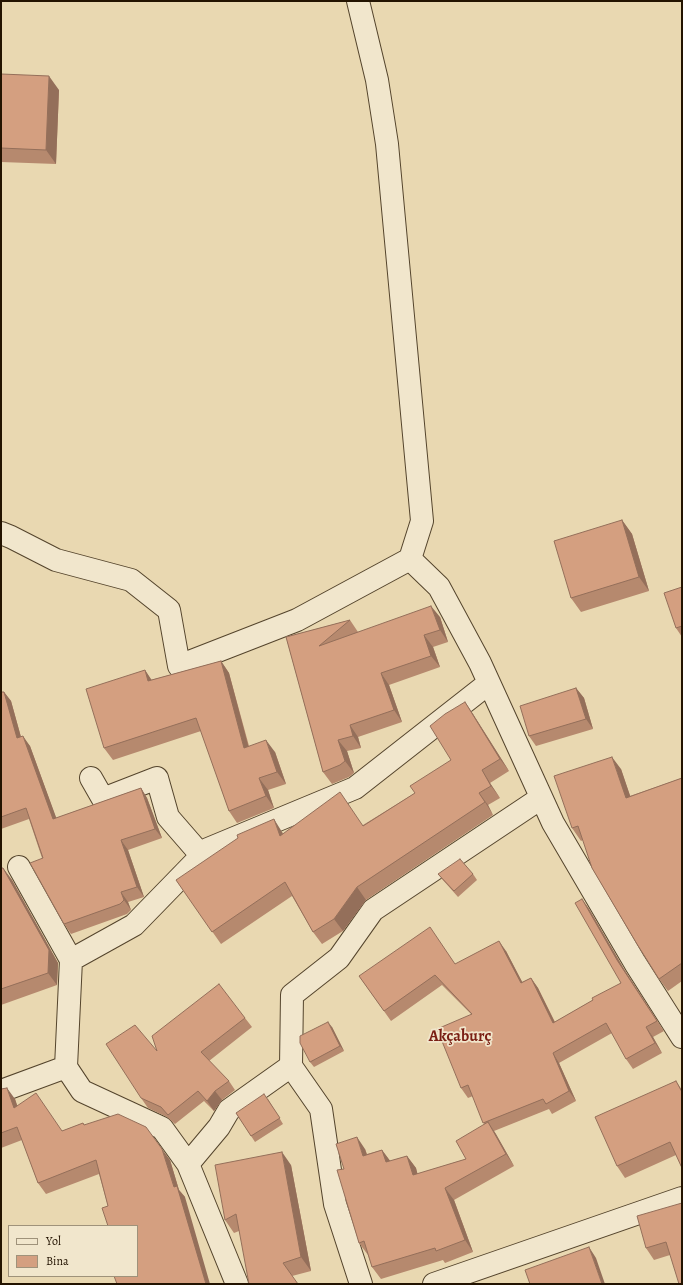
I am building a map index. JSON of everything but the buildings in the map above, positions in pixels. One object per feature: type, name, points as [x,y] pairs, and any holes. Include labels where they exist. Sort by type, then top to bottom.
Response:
[{"type":"street","points":[[1,533],[56,560],[131,580],[142,588],[169,610],[179,666],[297,620],[410,559],[422,521],[388,160],[377,80],[358,1]]},
{"type":"street","points":[[410,559],[439,587],[480,663],[560,837],[631,956],[679,1026]]},
{"type":"street","points":[[71,960],[134,925],[208,848],[355,788],[489,683]]},
{"type":"street","points":[[91,778],[103,799],[157,778],[168,817],[201,855]]},
{"type":"street","points":[[361,1284],[335,1204],[322,1109],[291,1066],[292,996],[339,958],[373,910],[541,798]]},
{"type":"street","points":[[19,867],[71,960],[66,1067],[82,1091],[162,1128],[188,1164],[237,1284]]},
{"type":"street","points":[[188,1164],[219,1128],[229,1110],[291,1066]]},
{"type":"street","points":[[1,1090],[66,1067]]},
{"type":"street","points":[[434,1284],[682,1198]]},
{"type":"district","name":"Akçaburç","points":[[460,1037]]}]
